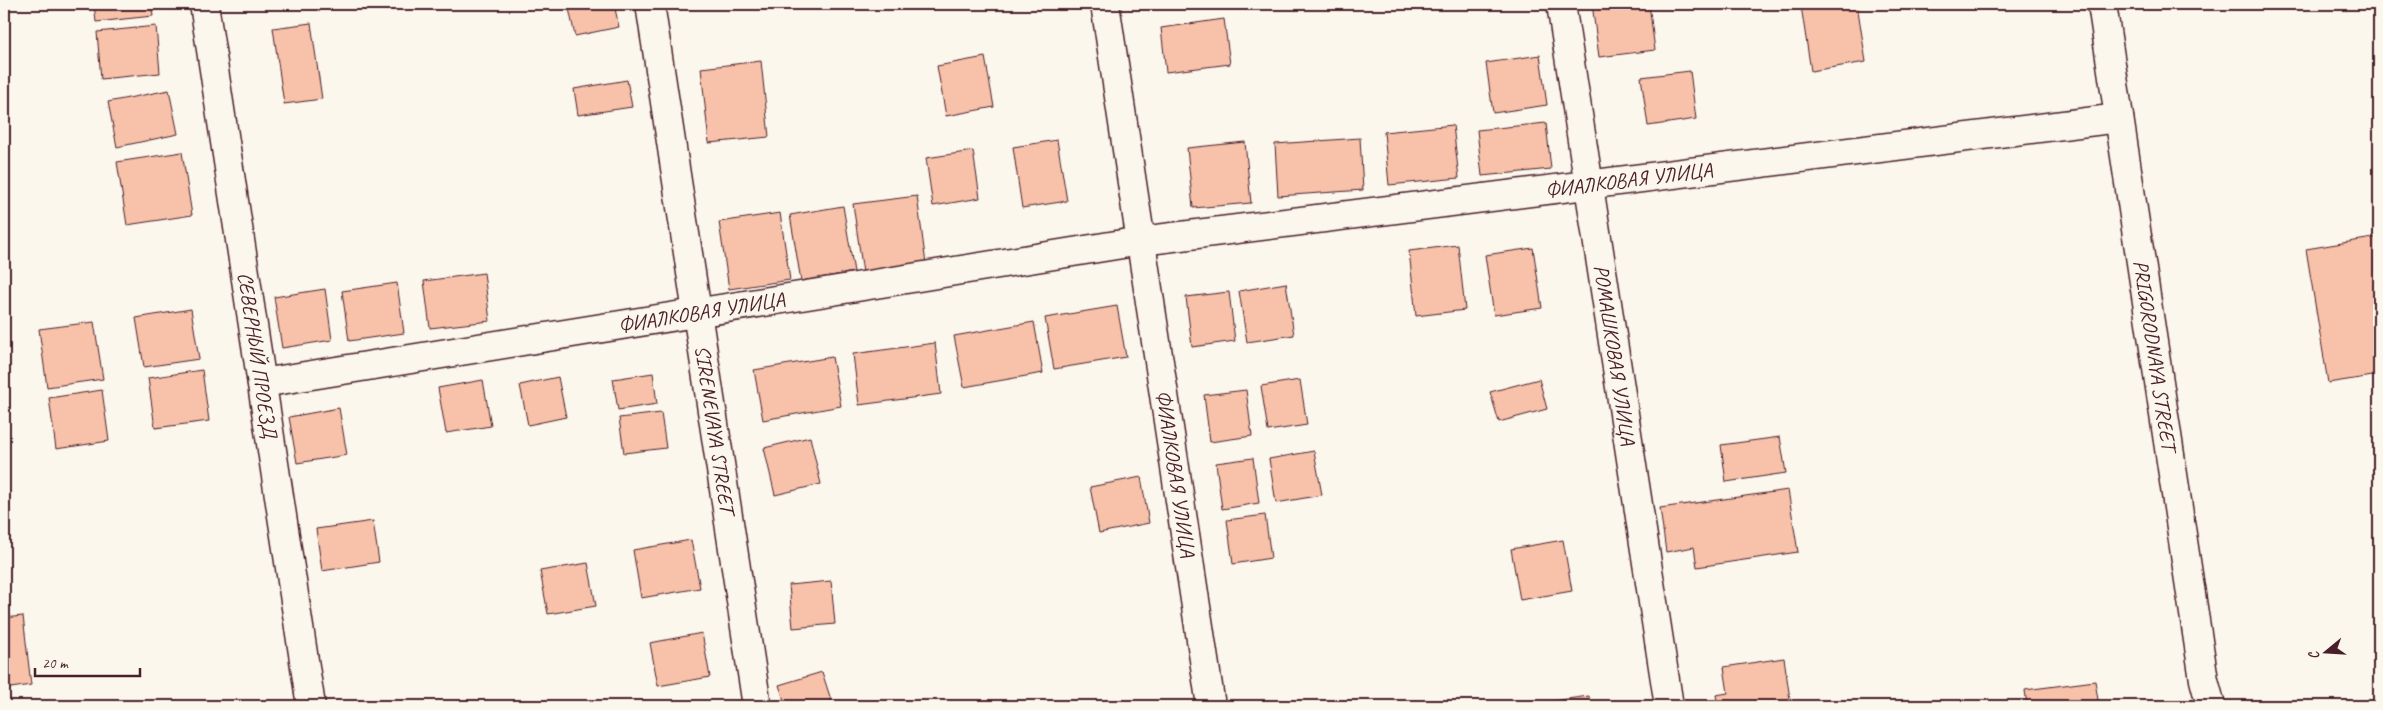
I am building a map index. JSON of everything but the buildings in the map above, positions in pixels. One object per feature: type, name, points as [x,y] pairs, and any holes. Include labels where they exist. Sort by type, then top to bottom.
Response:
[{"type":"street","name":"СЕВЕРНЫЙ ПРОЕЗД","points":[[204,4],[311,706]]},
{"type":"street","name":"SIRENEVAYA STREET","points":[[650,4],[757,706]]},
{"type":"street","name":"ФИАЛКОВАЯ УЛИЦА","points":[[1105,4],[1211,706]]},
{"type":"street","name":"РОМАШКОВАЯ УЛИЦА","points":[[1560,4],[1669,706]]},
{"type":"street","name":"PRIGORODNAYA STREET","points":[[2102,4],[2204,680],[2211,706]]},
{"type":"street","name":"ФИАЛКОВАЯ УЛИЦА","points":[[262,383],[1141,241],[2119,118]]}]
